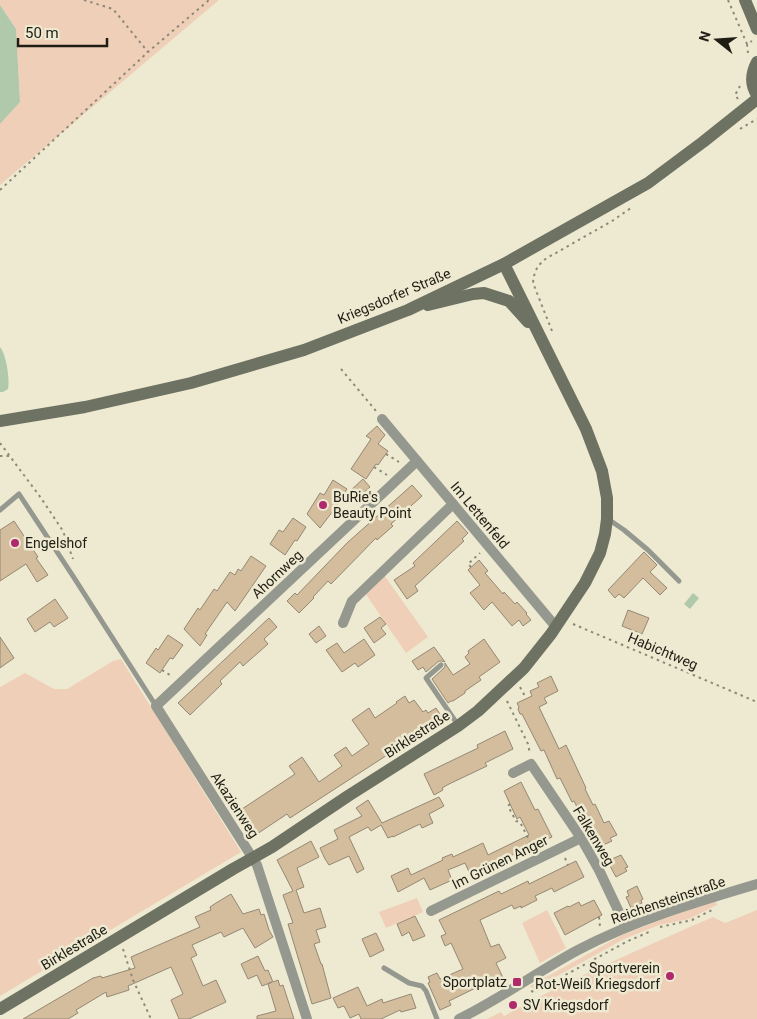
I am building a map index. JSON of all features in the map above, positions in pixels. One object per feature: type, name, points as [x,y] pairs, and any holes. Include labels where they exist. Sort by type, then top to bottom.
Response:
[{"type":"street","points":[[745,0],[757,28]]},
{"type":"street","points":[[757,62],[752,72],[753,85],[757,97]]},
{"type":"street","name":"Kriegsdorfer Straße","points":[[0,421],[85,407],[191,383],[304,350],[408,310],[504,264],[648,183],[703,142],[757,97]]},
{"type":"street","name":"Birklestraße","points":[[0,1009],[272,847],[458,726],[478,711],[524,668],[556,627],[585,583],[600,553],[607,519],[607,498],[602,471],[586,429],[504,264]]},
{"type":"street","name":"Birklestraße","points":[[408,310],[473,294],[484,294],[508,301],[538,334]]},
{"type":"street","name":"Im Lettenfeld","points":[[382,419],[556,627]]},
{"type":"street","name":"Ahornweg","points":[[156,706],[417,461]]},
{"type":"street","points":[[343,623],[352,601],[454,504]]},
{"type":"street","name":"Akazienweg","points":[[156,706],[253,857],[307,1019]]},
{"type":"street","points":[[513,773],[531,764]]},
{"type":"street","name":"Falkenweg","points":[[531,764],[581,838],[626,927]]},
{"type":"street","name":"Im Grünen Anger","points":[[431,911],[581,838]]},
{"type":"street","name":"Reichensteinstraße","points":[[458,1019],[472,1016],[578,950],[626,927],[757,884]]},
{"type":"lane","name":"Akazienweg","points":[[0,510],[20,494],[156,706]]},
{"type":"lane","points":[[607,519],[648,550],[679,581]]},
{"type":"lane","points":[[442,665],[426,678],[458,726]]},
{"type":"lane","points":[[384,968],[409,983],[422,986],[426,991],[437,1019]]},
{"type":"path","points":[[84,0],[113,9],[148,52]]},
{"type":"path","points":[[0,190],[148,52],[209,0]]},
{"type":"path","points":[[728,0],[747,44]]},
{"type":"path","points":[[741,129],[757,119]]},
{"type":"path","points":[[553,334],[533,282],[536,268],[547,258],[612,221],[634,206]]},
{"type":"path","points":[[341,369],[382,419]]},
{"type":"path","points":[[0,442],[63,531],[72,555]]},
{"type":"path","points":[[386,454],[408,469]]},
{"type":"path","points":[[0,456],[9,456]]},
{"type":"path","points":[[374,467],[396,481]]},
{"type":"path","points":[[471,567],[468,564],[488,546]]},
{"type":"path","name":"Habichtweg","points":[[556,627],[757,702]]},
{"type":"path","points":[[500,691],[507,701],[528,744],[531,764]]},
{"type":"path","points":[[510,804],[508,806],[516,821],[520,822],[526,832],[538,860]]},
{"type":"path","points":[[656,929],[692,920],[717,907]]},
{"type":"path","points":[[530,990],[534,992],[628,941],[651,931]]},
{"type":"path","points":[[118,938],[133,980],[151,1019]]},
{"type":"shaded area","points":[[0,0],[219,0],[0,185],[0,124],[20,102],[16,29],[0,5]]},
{"type":"shaded area","points":[[0,5],[16,29],[20,102],[0,124]]},
{"type":"shaded area","points":[[0,347],[6,361],[8,379],[8,389],[3,392],[0,392]]},
{"type":"shaded area","points":[[384,575],[428,637],[406,653],[365,593]]},
{"type":"shaded area","points":[[693,593],[699,598],[690,609],[684,604]]},
{"type":"shaded area","points":[[121,659],[241,852],[0,996],[0,687],[25,673],[54,689],[67,689],[113,661]]},
{"type":"shaded area","points":[[417,898],[423,912],[386,928],[379,912]]},
{"type":"shaded area","points":[[715,901],[717,905],[689,919],[659,925],[624,939],[534,989],[530,986],[622,935]]},
{"type":"shaded area","points":[[547,910],[566,948],[540,963],[522,923]]},
{"type":"shaded area","name":"Sportverein Rot-Weiß Kriegsdorf","points":[[757,910],[757,1019],[487,1019],[501,1012],[504,1016],[581,976],[713,917],[725,923]]},
{"type":"building","points":[[377,426],[385,435],[378,444],[388,451],[366,479],[351,469],[371,439],[366,436]]},
{"type":"building","points":[[363,479],[370,487],[359,497],[351,490]]},
{"type":"building","points":[[333,480],[347,489],[320,528],[307,514],[320,493],[324,495]]},
{"type":"building","points":[[412,485],[422,496],[391,524],[393,526],[377,540],[376,538],[331,584],[328,581],[299,613],[287,601],[295,593],[297,595],[347,543]]},
{"type":"building","points":[[293,518],[306,527],[285,555],[270,544],[279,530],[283,532]]},
{"type":"building","name":"Engelshof","points":[[14,521],[48,575],[37,582],[26,564],[0,581],[0,530]]},
{"type":"building","points":[[457,521],[468,533],[462,539],[464,541],[415,586],[418,591],[407,599],[394,580],[415,566],[413,563]]},
{"type":"building","points":[[644,552],[657,565],[650,572],[667,588],[660,595],[643,578],[624,598],[619,594],[615,598],[608,590]]},
{"type":"building","points":[[251,556],[266,566],[235,611],[227,602],[205,634],[207,635],[200,646],[184,629],[214,589],[217,591],[230,572],[235,575],[238,569],[241,571]]},
{"type":"building","points":[[479,560],[488,571],[485,573],[503,594],[504,592],[515,604],[517,602],[531,620],[523,626],[519,620],[512,626],[492,602],[484,610],[470,593],[480,585],[468,570]]},
{"type":"building","points":[[55,599],[68,618],[54,627],[50,622],[35,632],[27,619]]},
{"type":"building","points":[[628,610],[649,618],[642,634],[622,626]]},
{"type":"building","points":[[380,617],[386,624],[381,628],[386,634],[374,643],[364,628]]},
{"type":"building","points":[[269,618],[277,627],[264,639],[268,644],[243,666],[240,662],[220,681],[222,684],[190,715],[178,703]]},
{"type":"building","points":[[319,626],[326,636],[316,643],[309,634]]},
{"type":"building","points":[[168,635],[183,645],[173,659],[170,658],[160,673],[146,663]]},
{"type":"building","points":[[0,637],[14,658],[0,668]]},
{"type":"building","points":[[364,639],[375,655],[358,667],[355,663],[342,672],[326,650],[337,643],[344,653]]},
{"type":"building","points":[[484,639],[500,662],[479,677],[481,680],[465,691],[465,693],[448,703],[432,679],[444,668],[445,663],[453,675],[470,664],[465,657],[469,653],[468,651]]},
{"type":"building","points":[[434,647],[445,662],[439,661],[426,672],[423,667],[418,670],[412,661]]},
{"type":"building","points":[[551,676],[558,691],[544,698],[547,703],[539,707],[559,749],[566,745],[593,805],[595,804],[604,823],[609,821],[617,835],[610,838],[612,841],[599,847],[588,822],[585,823],[560,778],[557,779],[544,750],[541,751],[518,709],[517,703],[532,696],[530,691],[539,687],[537,683]]},
{"type":"building","points":[[405,696],[409,703],[414,700],[423,712],[426,710],[428,713],[436,708],[443,719],[290,818],[287,814],[254,836],[246,823],[250,821],[242,809],[295,774],[289,766],[302,757],[319,782],[342,766],[334,755],[346,747],[352,756],[369,744],[352,720],[369,708],[375,718]]},
{"type":"building","points":[[505,731],[513,749],[485,763],[487,766],[442,788],[443,790],[434,795],[424,774],[478,748],[477,745]]},
{"type":"building","points":[[521,782],[535,810],[538,809],[552,837],[470,874],[465,863],[448,870],[452,880],[430,890],[424,878],[398,892],[391,876],[408,868],[411,875],[443,860],[442,858],[452,854],[453,857],[483,843],[488,855],[529,835],[520,817],[517,819],[504,791]]},
{"type":"building","points":[[439,797],[444,806],[429,814],[433,823],[422,828],[420,824],[388,838],[381,825],[371,831],[368,827],[349,837],[364,869],[357,873],[349,856],[329,865],[325,859],[320,848],[338,839],[334,830],[362,816],[356,808],[368,800],[382,823]]},
{"type":"building","points":[[311,841],[319,857],[297,868],[304,887],[296,890],[304,913],[320,908],[326,927],[316,930],[320,942],[314,944],[322,964],[331,998],[312,1004],[288,924],[293,923],[283,895],[293,891],[277,860]]},
{"type":"building","points":[[621,855],[628,867],[625,868],[627,871],[616,877],[610,866],[614,864],[612,859]]},
{"type":"building","points":[[576,861],[584,877],[554,892],[552,888],[535,896],[537,900],[521,908],[521,906],[514,909],[512,905],[480,920],[491,947],[499,944],[506,958],[496,963],[505,982],[495,987],[492,980],[449,1001],[451,1005],[440,1010],[428,983],[430,982],[428,977],[437,973],[440,979],[463,969],[451,943],[445,946],[441,936],[446,934],[439,920],[499,891],[501,894],[528,881],[529,884]]},
{"type":"building","points":[[637,886],[643,899],[641,900],[642,903],[631,908],[626,897],[629,896],[627,891]]},
{"type":"building","points":[[231,894],[243,914],[259,909],[261,915],[264,914],[273,937],[255,948],[243,928],[224,937],[221,932],[192,945],[197,955],[191,958],[203,986],[216,980],[226,1002],[189,1019],[179,1019],[171,1000],[183,994],[171,967],[128,986],[129,990],[107,997],[106,992],[76,1010],[78,1013],[68,1019],[23,1019],[93,978],[101,976],[102,978],[135,968],[131,957],[200,927],[195,917],[211,910],[210,907]]},
{"type":"building","points":[[594,900],[602,915],[565,935],[554,913],[579,902],[581,906]]},
{"type":"building","points":[[415,916],[425,936],[413,941],[409,932],[402,936],[397,924]]},
{"type":"building","points":[[376,933],[384,950],[370,957],[362,939]]},
{"type":"building","points":[[258,956],[265,971],[268,970],[273,982],[278,980],[280,986],[283,985],[294,1019],[257,1019],[257,1016],[276,1011],[268,984],[272,982],[262,986],[257,975],[248,979],[241,964]]},
{"type":"building","points":[[358,987],[367,1006],[382,999],[383,1003],[411,994],[416,1008],[401,1012],[400,1010],[381,1019],[361,1019],[359,1014],[350,1018],[344,1006],[338,1008],[333,998]]},
{"type":"place","name":"BuRie's Beauty Point","points":[[323,505]]},
{"type":"place","name":"Engelshof","points":[[15,543]]},
{"type":"place","name":"Sportverein Rot-Weiß Kriegsdorf","points":[[670,976]]},
{"type":"place","name":"Sportplatz","points":[[517,982]]},
{"type":"place","name":"SV Kriegsdorf","points":[[513,1005]]}]
